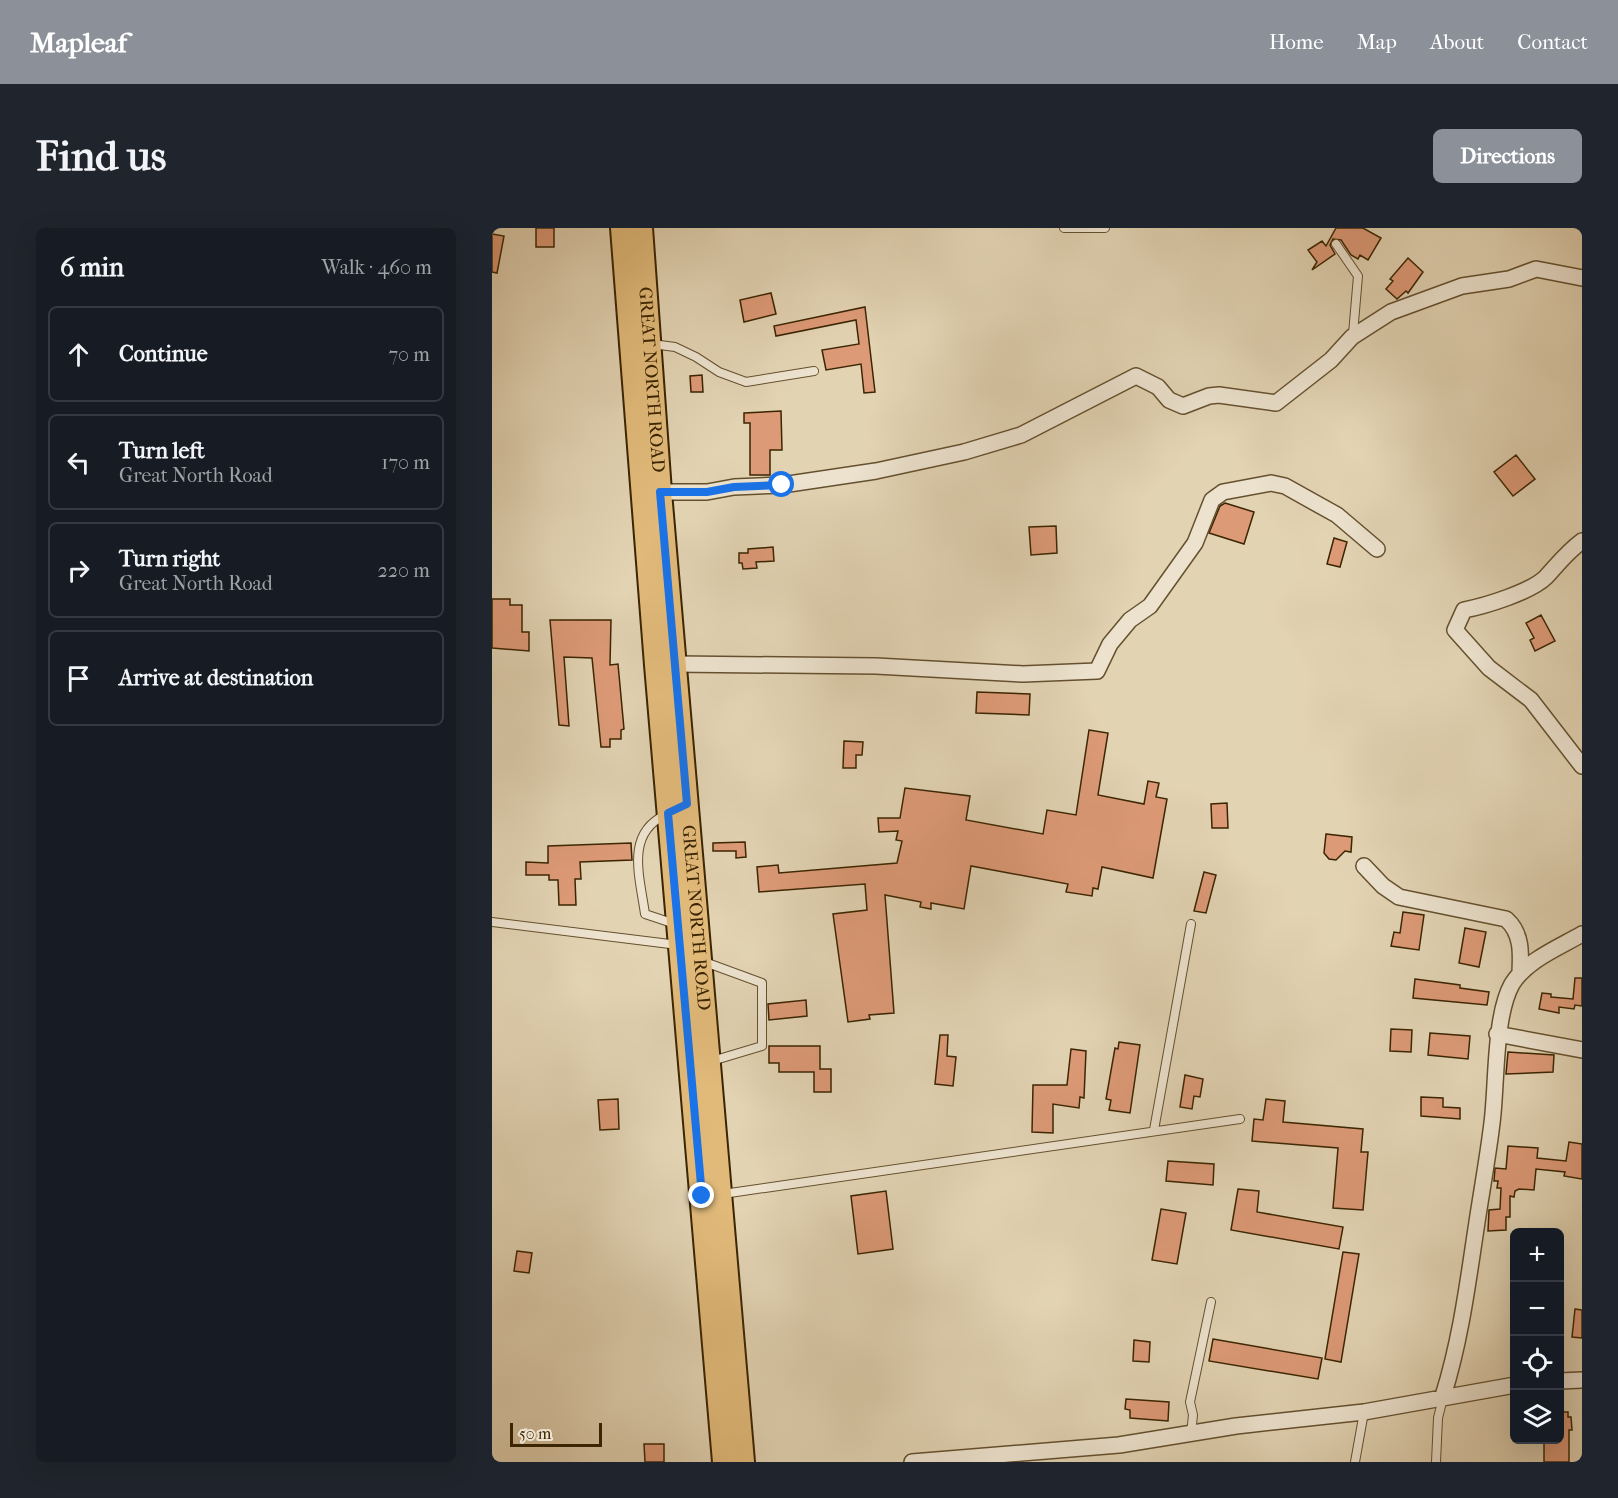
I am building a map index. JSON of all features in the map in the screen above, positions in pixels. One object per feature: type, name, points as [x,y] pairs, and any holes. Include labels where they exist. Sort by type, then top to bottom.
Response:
[{"type":"main road","name":"GREAT NORTH ROAD","points":[[622,228],[690,945],[724,1462]]},
{"type":"main road","name":"GREAT NORTH ROAD","points":[[641,228],[675,664],[677,809],[690,945],[710,1062],[743,1462]]},
{"type":"street","points":[[660,492],[707,492],[734,487],[782,485],[876,471],[964,452],[1021,435],[1136,376],[1158,387],[1169,400],[1183,406],[1219,395],[1276,403],[1331,360],[1352,337],[1390,312],[1462,286],[1509,279],[1536,269],[1554,270],[1582,278]]},
{"type":"street","points":[[675,664],[876,666],[1023,674],[1097,671],[1110,645],[1130,620],[1150,606],[1195,543],[1212,500],[1223,492],[1240,487],[1271,483],[1295,490],[1337,515],[1377,549]]},
{"type":"street","points":[[1582,541],[1564,554],[1544,579],[1502,600],[1464,610],[1455,630],[1489,668],[1531,699],[1582,766]]},
{"type":"street","points":[[1364,866],[1383,886],[1399,897],[1506,919],[1514,926],[1518,939],[1520,972]]},
{"type":"street","points":[[1443,1396],[1456,1355],[1490,1140],[1497,1083],[1497,1034],[1511,986],[1520,972],[1582,934]]},
{"type":"street","points":[[1497,1034],[1582,1050]]},
{"type":"street","points":[[1564,1381],[1582,1380]]},
{"type":"street","points":[[912,1462],[1119,1445],[1364,1412],[1510,1386]]},
{"type":"lane","points":[[1064,228],[1105,228]]},
{"type":"lane","points":[[1336,244],[1358,276],[1352,337]]},
{"type":"lane","points":[[650,344],[675,347],[696,357],[718,372],[746,382],[814,371]]},
{"type":"lane","points":[[677,809],[654,820],[643,830],[639,851],[639,869],[645,914],[690,945],[762,983],[762,1046],[710,1062]]},
{"type":"lane","points":[[492,922],[690,945]]},
{"type":"lane","points":[[1154,1130],[1191,924]]},
{"type":"lane","points":[[721,1194],[1240,1119]]},
{"type":"lane","points":[[1191,1434],[1193,1414],[1190,1402],[1211,1302]]},
{"type":"lane","points":[[1436,1462],[1438,1418],[1443,1396]]},
{"type":"lane","points":[[1355,1462],[1364,1412]]},
{"type":"building","points":[[536,228],[554,228],[554,247],[536,247]]},
{"type":"building","points":[[1336,228],[1363,228],[1381,238],[1368,260],[1360,255],[1358,259],[1351,255],[1341,240],[1333,239],[1330,245],[1335,254],[1312,270],[1317,262],[1308,250],[1322,241],[1326,246]]},
{"type":"building","points":[[492,234],[504,236],[497,273],[492,272]]},
{"type":"building","points":[[1408,258],[1423,272],[1408,293],[1406,291],[1397,299],[1386,289],[1393,281],[1390,279]]},
{"type":"building","points":[[771,293],[776,314],[744,322],[740,300]]},
{"type":"building","points":[[865,307],[875,392],[864,393],[861,364],[826,370],[822,350],[859,344],[856,320],[776,336],[774,326]]},
{"type":"building","points":[[702,375],[703,392],[691,392],[690,376]]},
{"type":"building","points":[[781,411],[782,450],[770,450],[770,475],[750,475],[750,423],[744,423],[744,413]]},
{"type":"building","points":[[1516,455],[1535,479],[1513,496],[1494,472]]},
{"type":"building","points":[[1225,503],[1254,512],[1244,544],[1209,533],[1220,506]]},
{"type":"building","points":[[1056,526],[1057,553],[1031,555],[1029,527]]},
{"type":"building","points":[[1334,538],[1347,542],[1340,567],[1327,564]]},
{"type":"building","points":[[773,547],[774,561],[756,562],[757,568],[743,569],[742,563],[739,563],[739,553],[748,553],[748,549]]},
{"type":"building","points":[[492,599],[510,599],[510,605],[522,605],[522,632],[529,632],[529,651],[492,648]]},
{"type":"building","points":[[1541,615],[1555,641],[1535,651],[1530,640],[1534,638],[1526,623]]},
{"type":"building","points":[[550,620],[611,620],[610,665],[618,664],[624,729],[621,730],[621,739],[610,739],[610,747],[601,747],[592,658],[564,657],[569,726],[559,725]]},
{"type":"building","points":[[977,692],[1030,694],[1029,715],[976,713]]},
{"type":"building","points":[[1089,730],[1108,733],[1098,795],[1144,804],[1148,781],[1159,783],[1156,797],[1167,799],[1153,878],[1102,867],[1098,889],[1093,888],[1092,896],[1066,892],[1068,884],[971,866],[964,909],[931,903],[931,909],[920,907],[921,902],[885,895],[894,1013],[869,1015],[870,1019],[848,1022],[833,914],[867,910],[865,884],[759,892],[757,867],[778,865],[779,873],[897,863],[902,841],[896,840],[898,831],[879,832],[878,818],[900,818],[905,788],[970,796],[966,820],[1043,834],[1047,810],[1076,815]]},
{"type":"building","points":[[844,741],[863,742],[862,755],[856,755],[856,768],[843,768]]},
{"type":"building","points":[[1227,803],[1228,828],[1212,828],[1211,804]]},
{"type":"building","points":[[1326,834],[1352,837],[1351,852],[1345,851],[1336,860],[1329,859],[1324,853]]},
{"type":"building","points":[[745,842],[746,857],[736,858],[736,851],[713,851],[713,843]]},
{"type":"building","points":[[631,843],[632,860],[580,862],[581,879],[575,879],[576,905],[559,905],[558,880],[549,880],[549,875],[526,875],[526,862],[548,863],[548,846]]},
{"type":"building","points":[[1204,872],[1216,875],[1206,913],[1194,911]]},
{"type":"building","points":[[1403,912],[1424,915],[1419,950],[1391,946],[1394,932],[1400,933]]},
{"type":"building","points":[[1465,928],[1486,932],[1479,967],[1459,963]]},
{"type":"building","points":[[1575,978],[1582,978],[1582,1006],[1575,1005],[1574,1009],[1559,1007],[1559,1013],[1539,1009],[1542,993],[1551,994],[1551,997],[1573,999]]},
{"type":"building","points":[[1415,979],[1460,985],[1460,988],[1489,992],[1487,1005],[1413,998]]},
{"type":"building","points":[[806,1000],[807,1016],[769,1020],[768,1004]]},
{"type":"building","points":[[1391,1029],[1412,1030],[1411,1052],[1390,1051]]},
{"type":"building","points":[[1430,1033],[1470,1036],[1468,1059],[1428,1055]]},
{"type":"building","points":[[940,1035],[948,1035],[947,1056],[956,1057],[953,1086],[935,1084]]},
{"type":"building","points":[[1119,1042],[1140,1045],[1130,1113],[1109,1110],[1111,1100],[1106,1099],[1115,1048],[1118,1049]]},
{"type":"building","points":[[769,1046],[820,1046],[820,1069],[831,1069],[831,1092],[814,1092],[814,1072],[779,1072],[779,1063],[769,1063]]},
{"type":"building","points":[[1071,1049],[1086,1051],[1084,1098],[1080,1097],[1079,1108],[1053,1104],[1053,1133],[1032,1132],[1033,1085],[1067,1085]]},
{"type":"building","points":[[1508,1052],[1554,1055],[1553,1072],[1506,1074]]},
{"type":"building","points":[[1185,1075],[1203,1079],[1200,1097],[1194,1096],[1192,1109],[1180,1107]]},
{"type":"building","points":[[1421,1097],[1443,1098],[1443,1107],[1460,1108],[1460,1119],[1421,1116]]},
{"type":"building","points":[[618,1099],[619,1129],[600,1130],[598,1100]]},
{"type":"building","points":[[1266,1099],[1285,1101],[1283,1122],[1363,1129],[1361,1152],[1368,1152],[1363,1210],[1333,1208],[1338,1148],[1252,1141],[1254,1119],[1263,1120]]},
{"type":"building","points":[[1569,1142],[1582,1144],[1582,1179],[1564,1176],[1565,1172],[1536,1169],[1534,1190],[1519,1189],[1515,1191],[1514,1197],[1510,1196],[1510,1217],[1506,1217],[1506,1230],[1488,1231],[1489,1210],[1500,1209],[1501,1188],[1497,1188],[1498,1181],[1494,1181],[1495,1168],[1506,1169],[1508,1146],[1538,1148],[1537,1158],[1566,1161]]},
{"type":"building","points":[[1168,1161],[1214,1164],[1213,1185],[1166,1181]]},
{"type":"building","points":[[1238,1189],[1259,1191],[1257,1212],[1343,1227],[1339,1249],[1231,1230]]},
{"type":"building","points":[[886,1191],[893,1249],[858,1254],[851,1196]]},
{"type":"building","points":[[1161,1209],[1186,1213],[1177,1264],[1152,1260]]},
{"type":"building","points":[[517,1251],[532,1253],[529,1273],[514,1271]]},
{"type":"building","points":[[1343,1252],[1359,1254],[1341,1362],[1325,1359]]},
{"type":"building","points":[[1575,1309],[1582,1310],[1582,1338],[1572,1337]]},
{"type":"building","points":[[1213,1339],[1322,1358],[1318,1379],[1209,1361]]},
{"type":"building","points":[[1134,1340],[1150,1342],[1149,1362],[1133,1361]]},
{"type":"building","points":[[1126,1399],[1169,1402],[1168,1421],[1130,1418],[1130,1410],[1125,1409]]},
{"type":"building","points":[[1564,1412],[1568,1412],[1568,1417],[1571,1417],[1572,1430],[1569,1430],[1569,1462],[1544,1462],[1544,1444],[1564,1444]]},
{"type":"building","points":[[644,1444],[664,1444],[664,1462],[645,1462]]},
{"type":"route","points":[[702,1196],[668,813],[687,804],[660,492],[707,492],[734,487],[782,485]]}]
